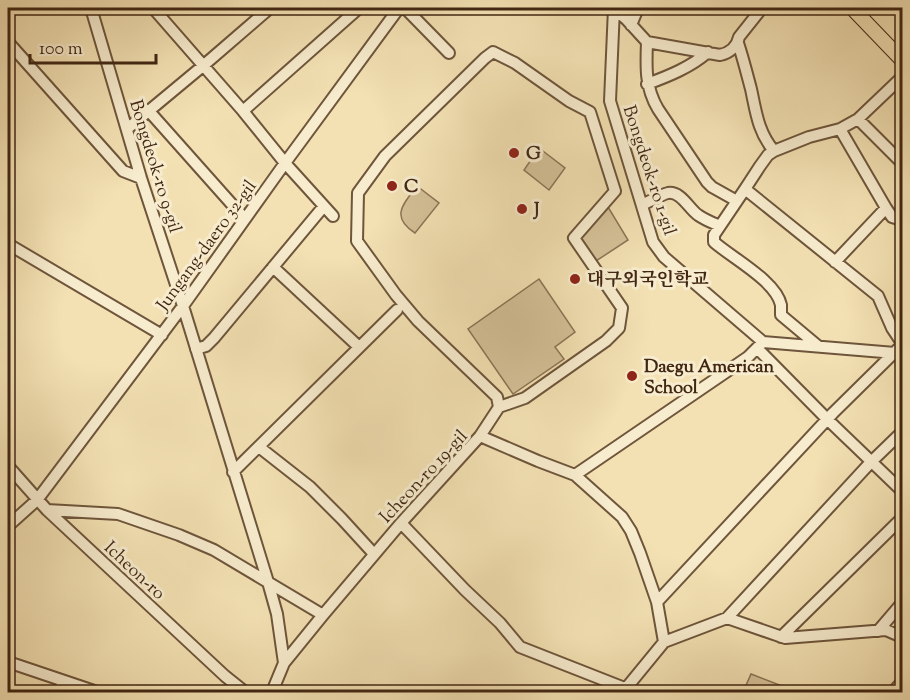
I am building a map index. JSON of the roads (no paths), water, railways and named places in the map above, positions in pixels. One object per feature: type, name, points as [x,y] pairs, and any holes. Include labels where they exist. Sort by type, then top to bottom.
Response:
[{"type":"main road","points":[[852,8],[903,60]]},
{"type":"street","name":"Bongdeok-ro 9-gil","points":[[91,8],[141,178],[268,582],[277,614],[284,663]]},
{"type":"street","points":[[170,8],[157,12],[333,216]]},
{"type":"street","points":[[127,129],[270,8]]},
{"type":"street","points":[[243,111],[359,8]]},
{"type":"street","name":"Jungang-daero 32-gil","points":[[8,526],[38,500],[183,306],[399,8]]},
{"type":"street","points":[[405,8],[449,53]]},
{"type":"street","points":[[614,8],[647,42],[720,55],[727,54],[738,43]]},
{"type":"street","name":"Bongdeok-ro 1-gil","points":[[614,8],[610,101],[653,242],[664,257],[760,345],[827,419],[903,491]]},
{"type":"street","points":[[632,25],[638,8]]},
{"type":"street","points":[[762,8],[739,37],[738,43],[759,125],[766,141],[774,151]]},
{"type":"street","points":[[8,42],[123,171],[141,178]]},
{"type":"street","points":[[647,42],[647,84],[651,98],[706,182],[737,201]]},
{"type":"street","points":[[480,436],[499,407],[525,398],[588,354],[619,328],[622,308],[574,238],[615,191],[590,112],[569,101],[515,63],[493,52],[385,156],[358,193],[357,241],[418,321],[497,397],[499,407]]},
{"type":"street","points":[[647,84],[699,60],[708,52]]},
{"type":"street","points":[[818,346],[781,315],[781,305],[768,285],[714,242],[714,235],[768,155],[809,137],[840,129],[858,119],[903,77]]},
{"type":"street","points":[[148,111],[245,219]]},
{"type":"street","points":[[858,119],[903,163]]},
{"type":"street","points":[[840,129],[892,217],[903,220]]},
{"type":"street","points":[[745,189],[878,296],[900,347]]},
{"type":"street","points":[[642,205],[668,193],[675,194],[698,215],[720,226]]},
{"type":"street","points":[[196,349],[206,346],[214,338],[324,206]]},
{"type":"street","points":[[835,262],[886,208]]},
{"type":"street","points":[[8,244],[162,334]]},
{"type":"street","points":[[273,267],[359,347]]},
{"type":"street","points":[[233,472],[397,310]]},
{"type":"street","points":[[575,475],[748,357],[760,345],[900,347]]},
{"type":"street","points":[[657,602],[827,419],[900,347]]},
{"type":"street","points":[[401,523],[500,623],[520,647],[625,691],[664,642],[727,618],[871,462],[903,432]]},
{"type":"street","name":"Icheon-ro 19-gil","points":[[284,663],[374,554],[480,436],[575,475],[622,517],[631,531],[657,602],[664,642]]},
{"type":"street","points":[[259,447],[310,487],[374,554]]},
{"type":"street","name":"Icheon-ro","points":[[8,466],[47,510],[245,693]]},
{"type":"street","points":[[47,510],[118,514],[179,535],[214,550],[323,615]]},
{"type":"street","points":[[781,637],[903,518]]},
{"type":"street","points":[[878,631],[903,603]]},
{"type":"street","points":[[727,618],[785,638],[886,630],[903,637]]},
{"type":"street","points":[[279,632],[300,644]]},
{"type":"street","points":[[8,662],[97,693]]},
{"type":"street","points":[[272,693],[284,663]]},
{"type":"street","points":[[56,693],[66,682]]},
{"type":"street","points":[[893,693],[903,682]]},
{"type":"place","name":"G","points":[[514,153]]},
{"type":"place","name":"C","points":[[392,186]]},
{"type":"place","name":"J","points":[[522,209]]},
{"type":"place","name":"대구외국인학교","points":[[575,279]]},
{"type":"place","name":"Daegu American School","points":[[632,376]]}]
